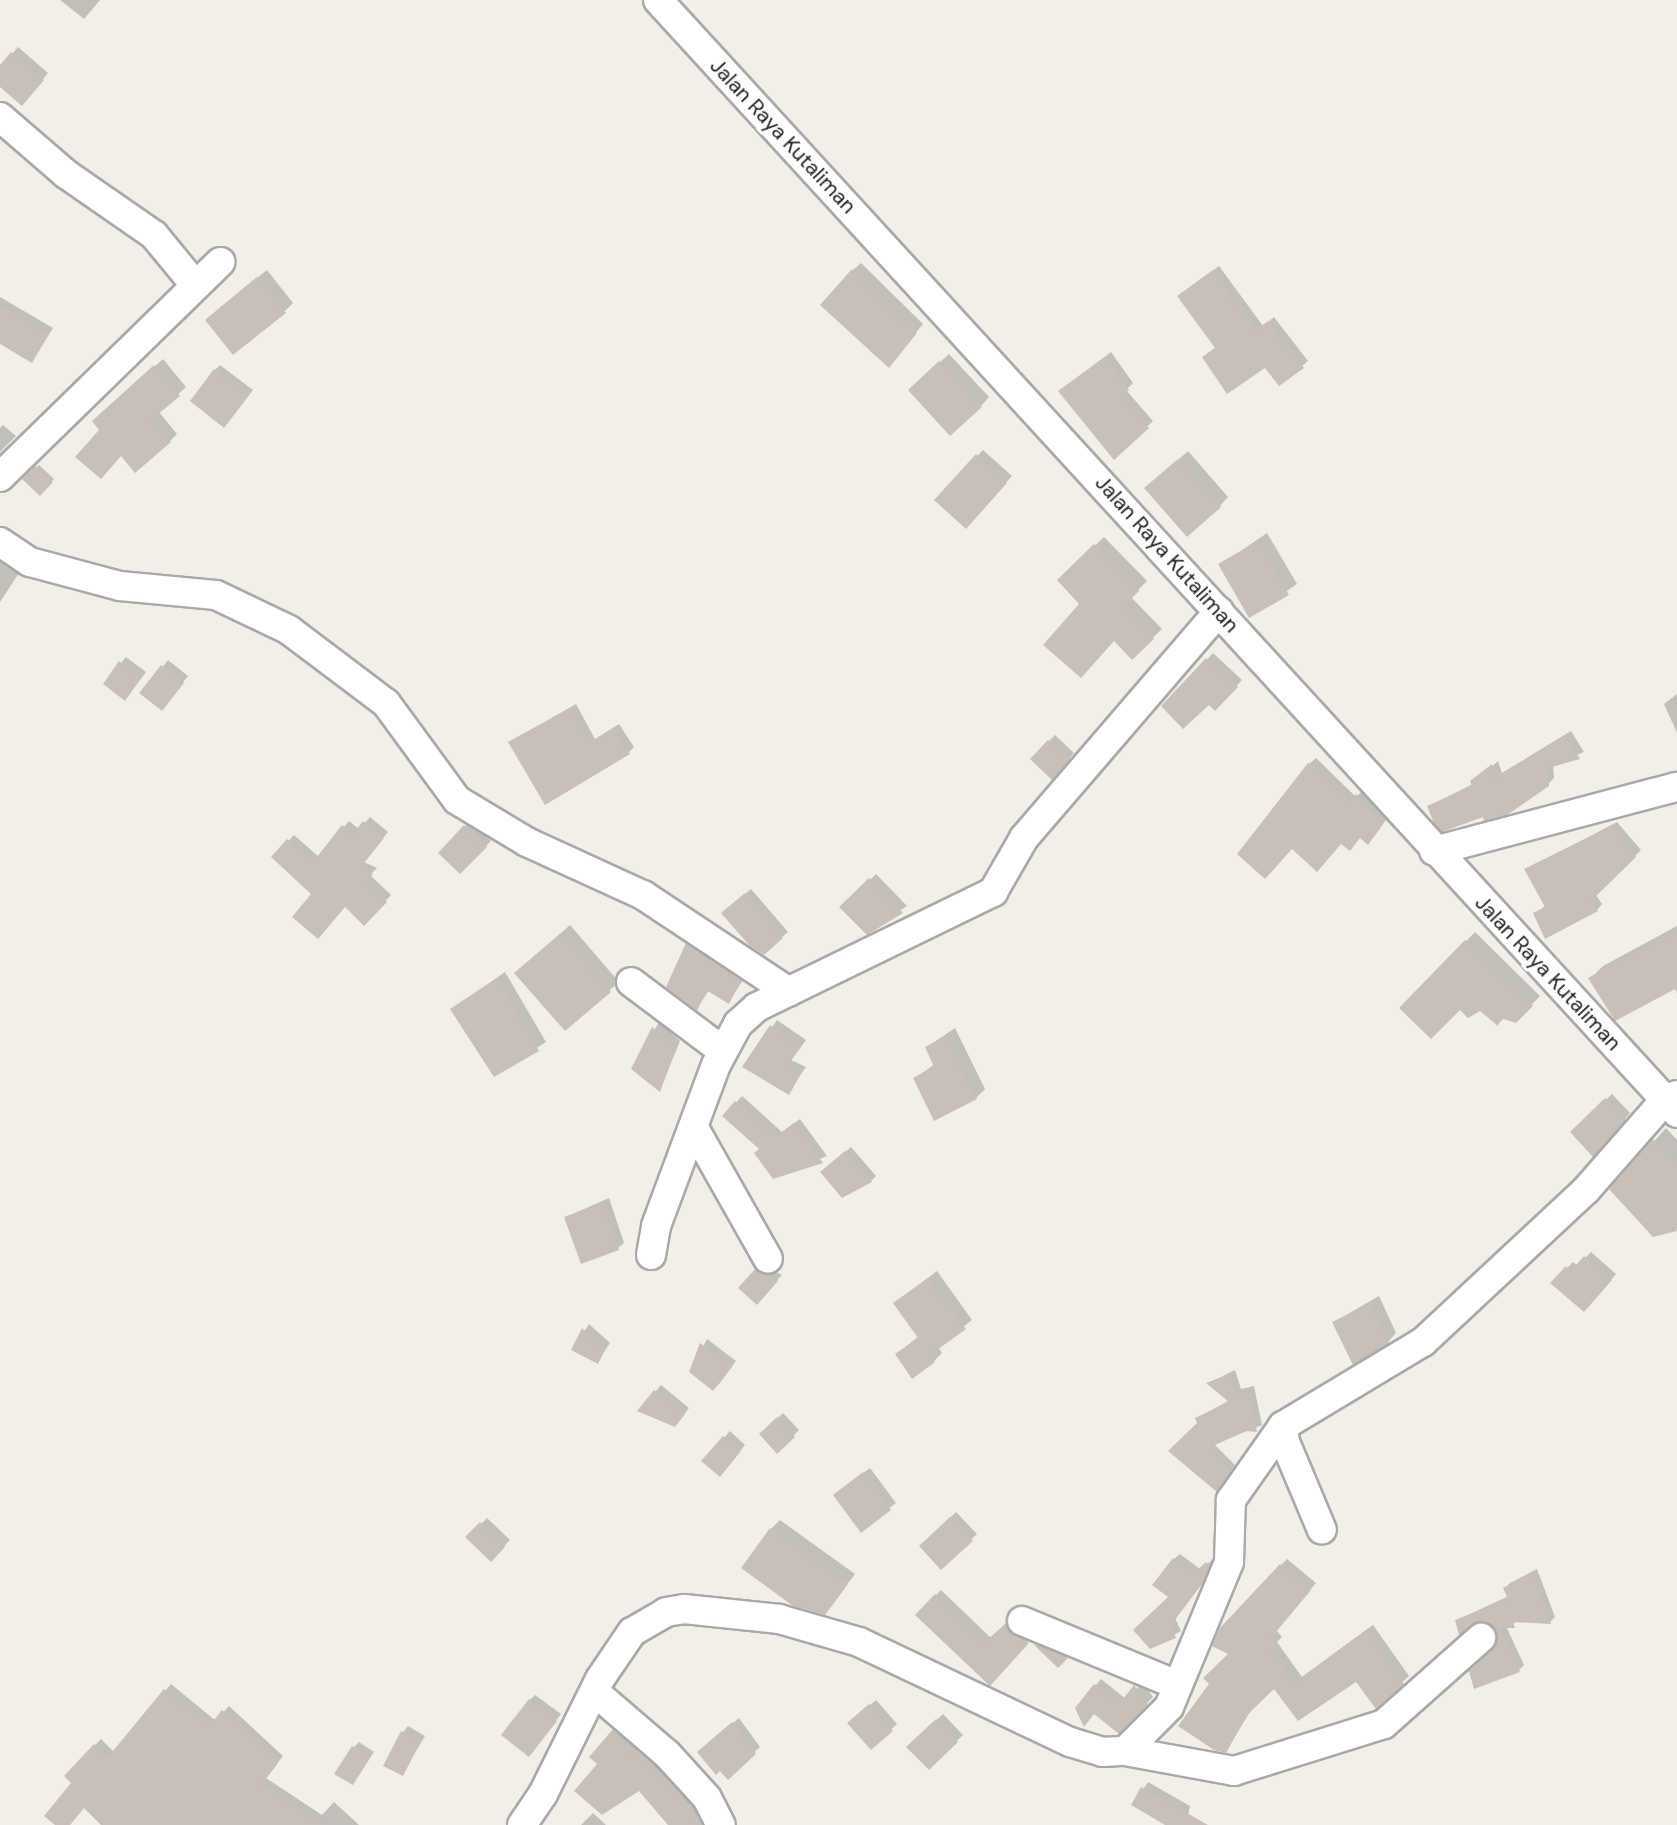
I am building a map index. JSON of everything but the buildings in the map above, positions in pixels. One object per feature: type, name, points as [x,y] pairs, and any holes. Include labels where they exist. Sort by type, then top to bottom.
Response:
[{"type":"street","name":"Jalan Raya Kutaliman","points":[[658,0],[1219,611],[1434,851],[1673,1103]]},
{"type":"street","points":[[0,117],[66,174],[154,235],[195,285]]},
{"type":"street","points":[[0,477],[220,262]]},
{"type":"street","points":[[0,542],[30,562],[120,586],[216,595],[289,630],[386,704],[457,800],[527,842],[643,895],[789,992]]},
{"type":"street","points":[[651,1255],[656,1226],[723,1051],[738,1024],[757,1007],[993,892],[1024,838],[1219,611]]},
{"type":"street","points":[[1434,851],[1677,787]]},
{"type":"street","points":[[631,982],[723,1051]]},
{"type":"street","points":[[1125,1751],[1169,1707],[1229,1562],[1231,1500],[1283,1426],[1423,1342],[1586,1190],[1673,1103]]},
{"type":"street","points":[[694,1128],[768,1259]]},
{"type":"street","points":[[1283,1426],[1285,1442],[1322,1530]]},
{"type":"street","points":[[522,1825],[632,1632],[666,1612],[684,1609],[779,1619],[859,1642],[1070,1742],[1103,1752],[1125,1751],[1234,1771],[1384,1724],[1481,1638]]},
{"type":"street","points":[[1023,1621],[1177,1685]]},
{"type":"street","points":[[596,1693],[667,1754],[707,1798],[721,1825]]}]
